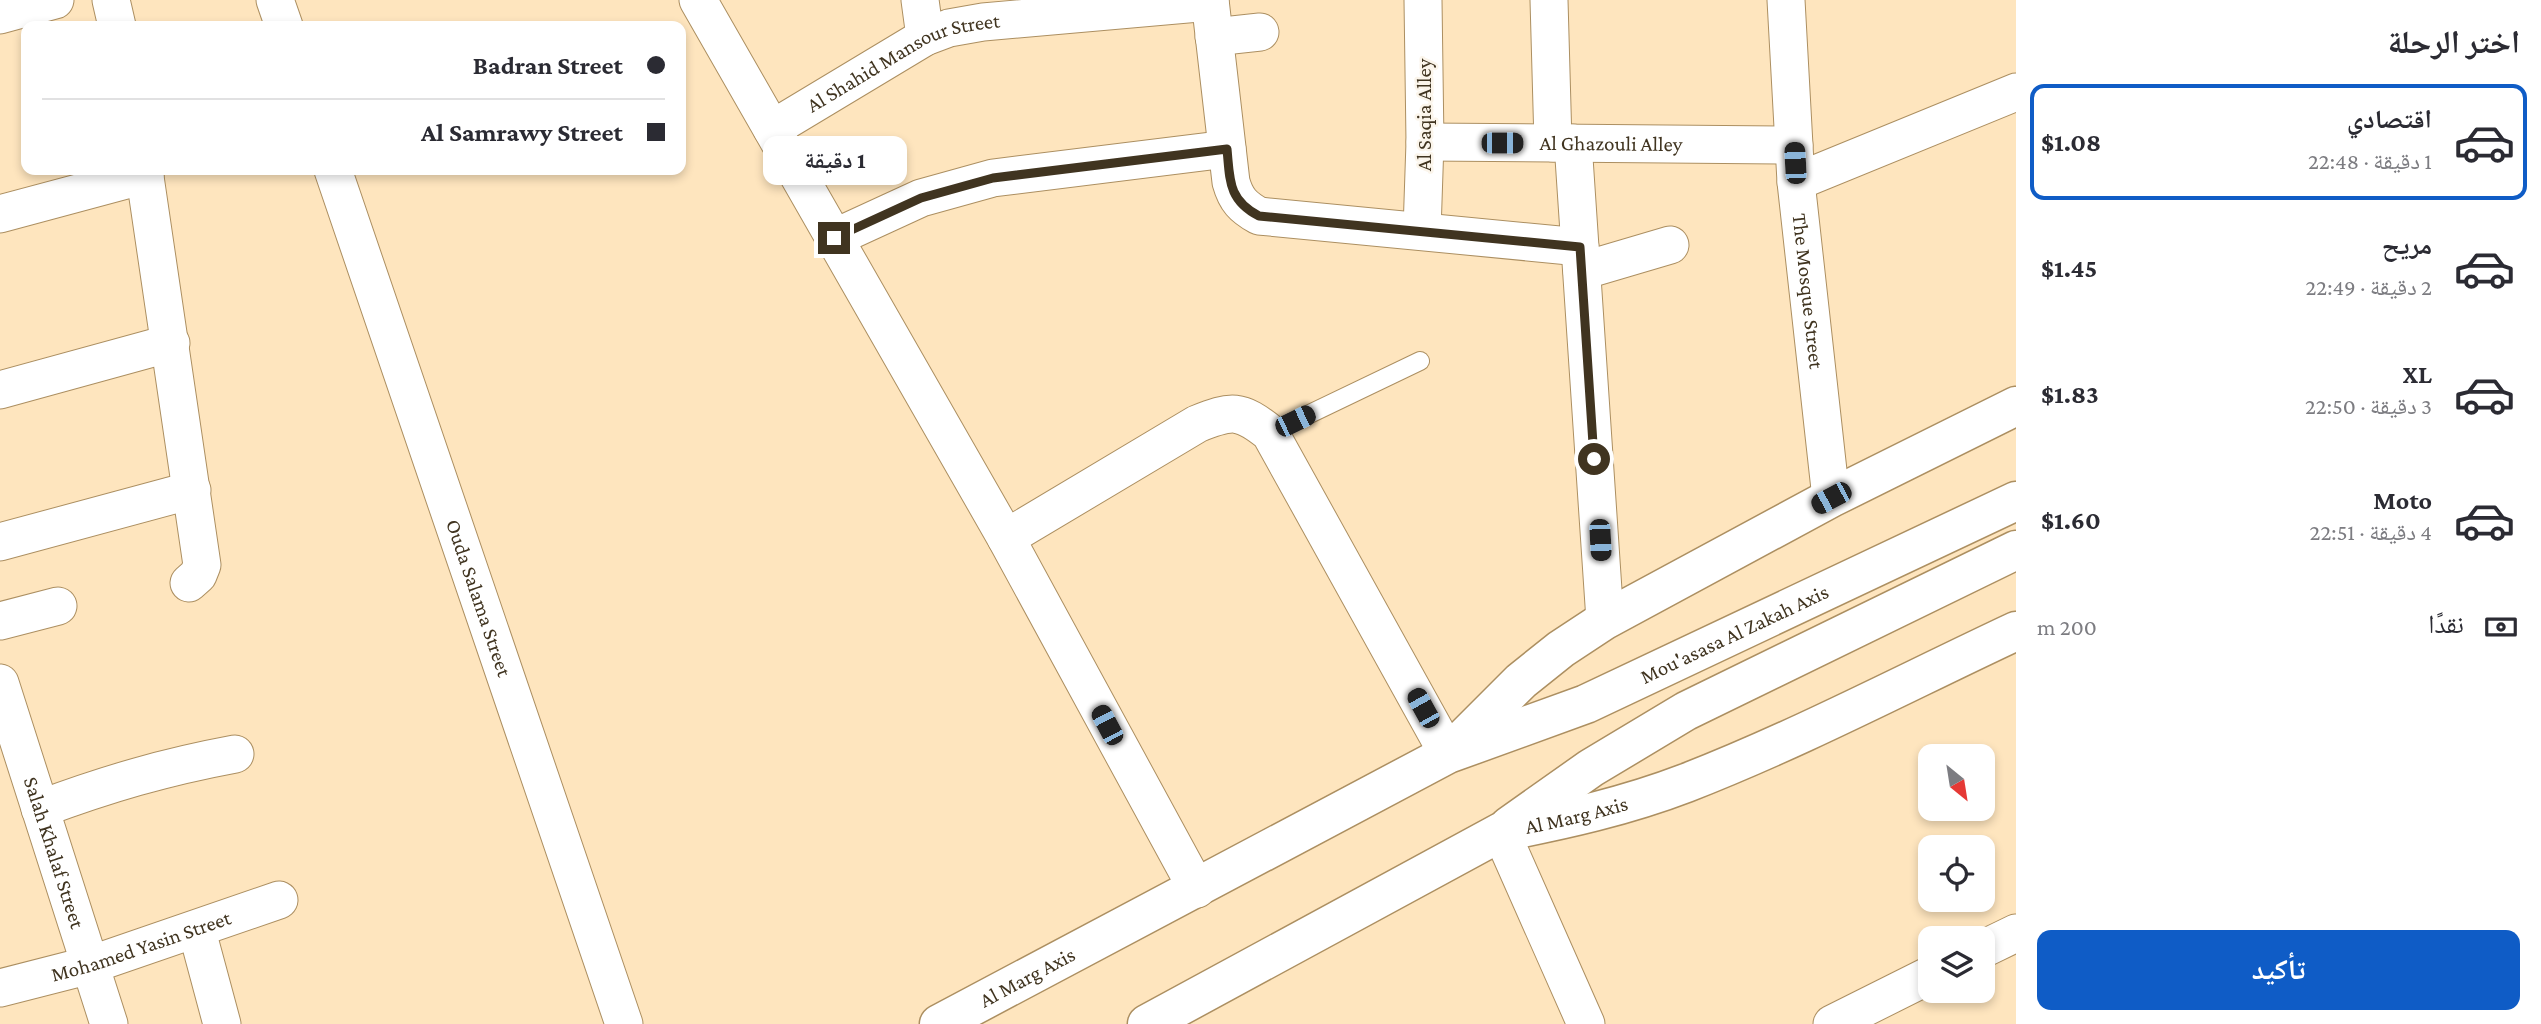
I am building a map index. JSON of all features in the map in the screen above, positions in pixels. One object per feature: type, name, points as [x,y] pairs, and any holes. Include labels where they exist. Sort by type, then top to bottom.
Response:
[{"type":"main road","points":[[1448,754],[1483,716],[1521,681],[1561,649],[1605,620],[1831,498],[2016,406]]},
{"type":"main road","name":"Mou'asasa Al Zakah Axis","points":[[1448,754],[1586,704],[2016,501]]},
{"type":"main road","points":[[1501,832],[1638,738],[1735,686],[2016,550]]},
{"type":"main road","name":"Al Marg Axis","points":[[1169,1018],[1501,832],[1564,820],[1625,804],[1685,783],[1744,759],[2016,631]]},
{"type":"main road","name":"Al Marg Axis","points":[[939,1024],[1448,754]]},
{"type":"street","points":[[0,15],[55,0]]},
{"type":"street","points":[[111,0],[116,21]]},
{"type":"street","points":[[275,0],[282,21]]},
{"type":"street","points":[[698,0],[1006,538],[1197,889]]},
{"type":"street","points":[[920,0],[925,37]]},
{"type":"street","name":"Al Saqia Alley","points":[[1422,231],[1426,142],[1423,0]]},
{"type":"street","points":[[1549,0],[1563,143],[1581,259],[1605,620]]},
{"type":"street","name":"The Mosque Street","points":[[1786,0],[1796,182],[1831,498]]},
{"type":"street","points":[[1211,13],[1231,182],[1235,197],[1245,209],[1259,216],[1422,231],[1581,259],[1670,245]]},
{"type":"street","name":"Al Shahid Mansour Street","points":[[772,129],[925,37],[949,28],[983,22],[1211,13],[1260,32]]},
{"type":"street","points":[[1796,182],[2016,92]]},
{"type":"street","name":"Al Ghazouli Alley","points":[[1426,142],[1794,145]]},
{"type":"street","points":[[834,238],[921,198],[993,178],[1227,149]]},
{"type":"street","points":[[0,214],[135,175]]},
{"type":"street","points":[[145,175],[202,565],[198,575],[189,583]]},
{"type":"street","name":"Ouda Salama Street","points":[[335,175],[624,1024]]},
{"type":"street","points":[[0,390],[171,343]]},
{"type":"street","points":[[1006,538],[1197,424],[1225,413],[1250,417],[1270,433],[1448,754]]},
{"type":"street","points":[[0,542],[191,490]]},
{"type":"street","points":[[0,621],[58,606]]},
{"type":"street","name":"Salah Khalaf Street","points":[[0,683],[109,1024]]},
{"type":"street","points":[[40,809],[103,785],[156,770],[235,754]]},
{"type":"street","points":[[1501,832],[1586,1024]]},
{"type":"street","name":"Mohamed Yasin Street","points":[[0,988],[90,965],[197,931],[279,901]]},
{"type":"street","points":[[197,931],[222,1024]]},
{"type":"street","points":[[1995,943],[2016,933]]},
{"type":"street","points":[[1833,1024],[1918,981]]},
{"type":"lane","points":[[1270,433],[1420,361]]},
{"type":"route","points":[[834,238],[921,198],[993,178],[1227,149],[1235,197],[1245,209],[1259,216],[1580,247],[1594,459]]}]
